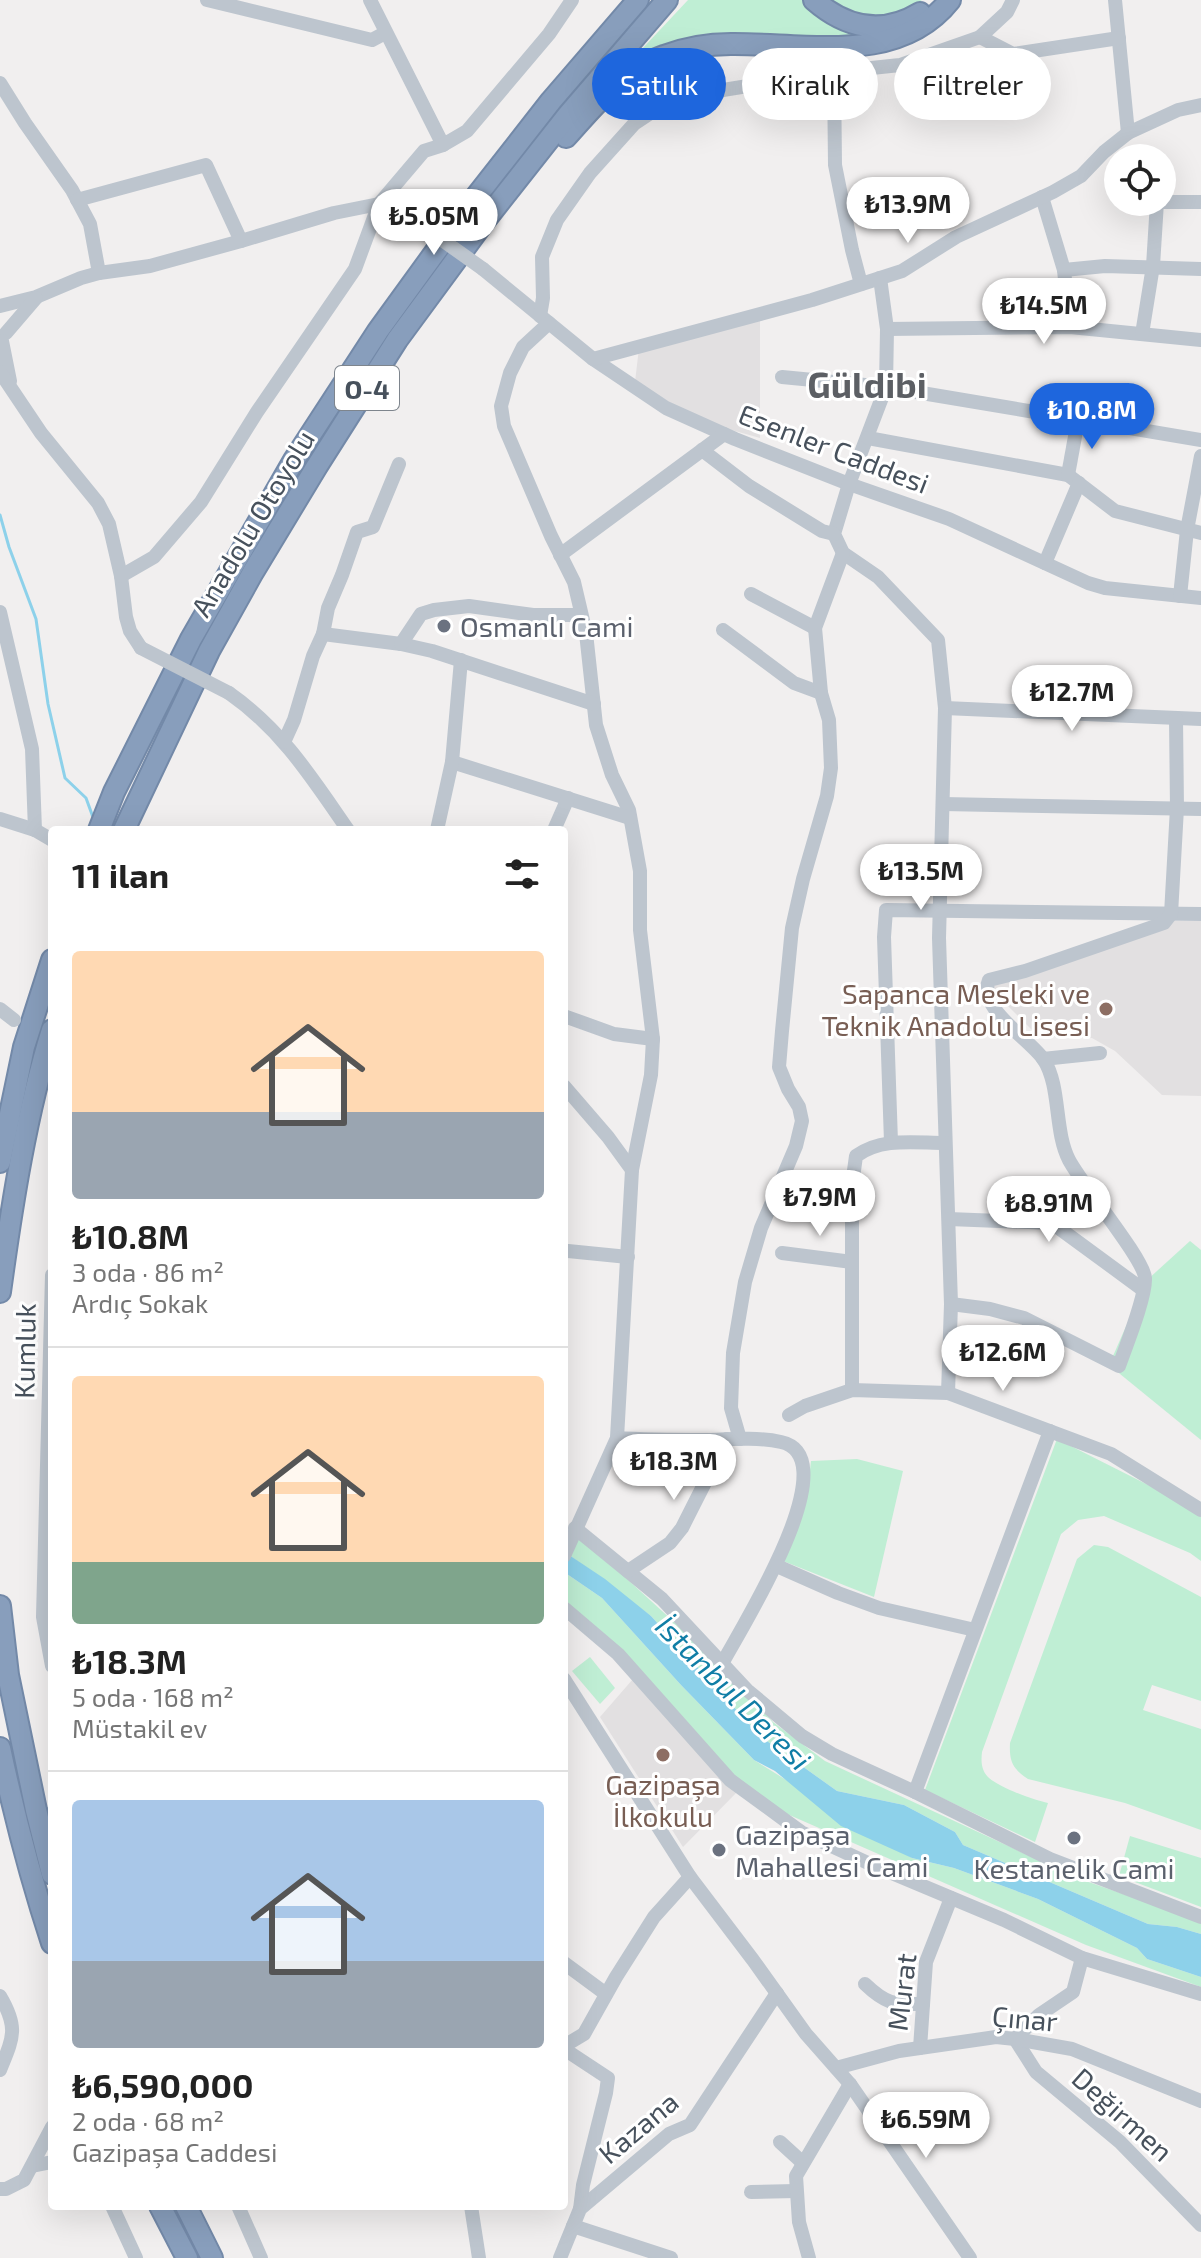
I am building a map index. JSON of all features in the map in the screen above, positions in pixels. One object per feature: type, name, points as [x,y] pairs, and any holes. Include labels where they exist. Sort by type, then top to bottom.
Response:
[{"type":"highway","points":[[551,101],[622,0]]},
{"type":"highway","name":"Anadolu Otoyolu","points":[[101,826],[114,792],[191,639],[294,460],[378,331],[468,207],[551,101],[638,0]]},
{"type":"highway","name":"Anadolu Otoyolu","points":[[127,823],[209,651],[253,572],[397,340],[559,126],[667,0]]},
{"type":"highway","points":[[814,0],[829,13],[868,27],[902,22],[936,0]]},
{"type":"highway","points":[[397,340],[605,94],[647,63],[709,45],[729,43],[846,46],[880,43],[907,34],[932,20],[950,0]]},
{"type":"highway","points":[[0,1162],[24,1047],[48,972]]},
{"type":"highway","points":[[0,1292],[8,1231],[48,1043]]},
{"type":"highway","points":[[0,1606],[8,1675],[48,1858]]},
{"type":"highway","points":[[0,1748],[14,1815],[48,1930]]},
{"type":"highway","points":[[162,2210],[187,2258]]},
{"type":"highway","points":[[188,2210],[212,2258]]},
{"type":"street","points":[[207,0],[372,40],[385,33]]},
{"type":"street","points":[[370,0],[443,145]]},
{"type":"street","points":[[121,576],[154,557],[201,502],[257,412],[355,269],[379,204],[424,151],[443,145],[467,131],[549,34],[572,0]]},
{"type":"street","points":[[878,67],[900,65],[980,37],[1007,12],[1013,0]]},
{"type":"street","points":[[1115,0],[1128,133]]},
{"type":"street","points":[[980,37],[1013,54],[1119,38]]},
{"type":"street","points":[[0,83],[90,224],[99,273]]},
{"type":"street","points":[[568,1547],[617,1438],[632,1170],[651,1075],[653,1039],[640,930],[640,871],[629,810],[612,775],[596,725],[586,633],[574,582],[504,426],[501,406],[510,373],[523,347],[544,320],[542,257],[557,220],[590,173],[634,124],[664,104],[686,96],[742,87]]},
{"type":"street","points":[[593,359],[812,300],[902,271],[956,237],[1081,176],[1128,133],[1178,110],[1201,105]]},
{"type":"street","points":[[835,120],[835,165],[861,284]]},
{"type":"street","points":[[77,200],[206,165],[241,241]]},
{"type":"street","points":[[1042,197],[1064,270],[1070,327]]},
{"type":"street","points":[[1176,202],[1201,202]]},
{"type":"street","points":[[0,306],[36,297],[99,273],[150,266],[334,213],[379,204]]},
{"type":"street","name":"Esenler Caddesi","points":[[379,204],[407,215],[483,269],[593,359],[666,408],[849,484],[949,519],[1088,583],[1105,588],[1201,598]]},
{"type":"street","points":[[1142,334],[1158,216]]},
{"type":"street","points":[[1064,270],[1105,266],[1201,269]]},
{"type":"street","points":[[880,278],[887,329],[886,387],[849,484],[834,534],[843,553],[878,577],[938,640],[945,708],[940,911],[951,1304],[948,1393]]},
{"type":"street","points":[[3,339],[36,297]]},
{"type":"street","points":[[0,314],[6,326],[3,339],[10,385]]},
{"type":"street","points":[[887,329],[1070,327],[1201,340]]},
{"type":"street","points":[[0,372],[41,433],[98,503],[109,524],[130,631],[141,648],[229,693],[250,708],[294,752],[345,826]]},
{"type":"street","points":[[782,377],[886,387],[1201,440]]},
{"type":"street","points":[[1045,563],[1073,479],[1078,420]]},
{"type":"street","points":[[560,555],[724,434]]},
{"type":"street","points":[[868,438],[1073,479],[1115,511],[1194,532]]},
{"type":"street","points":[[702,450],[749,486],[822,531],[834,534]]},
{"type":"street","points":[[1180,596],[1194,532],[1201,456]]},
{"type":"street","points":[[284,742],[323,634],[328,608],[357,532],[373,527],[399,464]]},
{"type":"street","points":[[628,1571],[670,1543],[682,1528],[733,1439],[733,1353],[745,1282],[761,1228],[796,1146],[802,1121],[799,1107],[779,1067],[792,928],[827,796],[831,768],[829,720],[821,693],[815,628],[843,553]]},
{"type":"street","points":[[751,594],[815,628]]},
{"type":"street","points":[[401,644],[421,614],[434,610],[469,606],[533,615],[581,615]]},
{"type":"street","points":[[0,612],[32,749],[35,830]]},
{"type":"street","points":[[723,630],[794,683],[821,693]]},
{"type":"street","points":[[323,634],[401,644],[461,660],[594,704]]},
{"type":"street","points":[[438,826],[452,762],[461,660]]},
{"type":"street","points":[[945,708],[1201,719]]},
{"type":"street","points":[[951,1304],[990,1309],[1024,1318],[1119,1366],[1145,1277],[1131,1250],[1068,1158],[1043,1059],[989,1001],[985,989],[989,980],[1025,971],[1164,923],[1171,914],[1177,808],[1176,718]]},
{"type":"street","points":[[452,762],[630,818]]},
{"type":"street","points":[[556,826],[568,798]]},
{"type":"street","points":[[943,804],[1201,809]]},
{"type":"street","points":[[0,819],[35,830],[48,838]]},
{"type":"street","points":[[891,1142],[884,937],[886,910],[1201,914]]},
{"type":"street","points":[[0,1009],[14,1020]]},
{"type":"street","points":[[568,1017],[614,1034],[653,1039]]},
{"type":"street","points":[[1043,1059],[1100,1053]]},
{"type":"street","points":[[568,1091],[632,1170]]},
{"type":"street","points":[[852,1390],[852,1185],[856,1156],[866,1149],[891,1142],[945,1143]]},
{"type":"street","points":[[949,1219],[1052,1223],[1142,1289]]},
{"type":"street","points":[[568,1251],[628,1257]]},
{"type":"street","points":[[782,1253],[852,1262]]},
{"type":"street","points":[[789,1415],[805,1406],[852,1390],[948,1393],[1111,1454],[1201,1510]]},
{"type":"street","name":"Kumluk","points":[[48,1427],[43,1617],[48,1644]]},
{"type":"street","points":[[915,1792],[1050,1431]]},
{"type":"street","points":[[617,1438],[733,1439],[784,1443],[798,1451],[805,1468],[803,1491],[777,1566],[723,1662]]},
{"type":"street","points":[[575,1528],[662,1599],[768,1709],[802,1737],[1050,1859],[1201,1917]]},
{"type":"street","points":[[777,1566],[879,1608],[975,1630]]},
{"type":"street","points":[[568,1611],[618,1654],[730,1780],[801,1832],[1004,1920],[1082,1958],[1201,1994]]},
{"type":"street","points":[[568,1685],[690,1877],[806,2034],[850,2084],[970,2258]]},
{"type":"street","points":[[568,1696],[585,1712]]},
{"type":"street","points":[[568,2045],[584,2034],[654,1917],[690,1877]]},
{"type":"street","name":"Murat","points":[[920,2048],[926,1962],[951,1898]]},
{"type":"street","points":[[1015,2039],[1039,2015],[1073,1992],[1082,1958]]},
{"type":"street","points":[[568,1966],[606,1994]]},
{"type":"street","points":[[865,1984],[878,1997],[894,2004],[923,2004]]},
{"type":"street","name":"Kazana","points":[[560,2258],[580,2209],[669,2134],[690,2125],[777,1993]]},
{"type":"street","points":[[0,1996],[14,2025],[0,2070]]},
{"type":"street","name":"Çınar","points":[[836,2068],[899,2051],[996,2037],[1072,2049],[1201,2101]]},
{"type":"street","name":"Değirmen","points":[[1015,2039],[1036,2072],[1120,2142],[1201,2225]]},
{"type":"street","points":[[568,2051],[608,2078],[580,2209]]},
{"type":"street","points":[[809,2258],[799,2222],[796,2176],[850,2084]]},
{"type":"street","points":[[2,2193],[24,2180],[48,2135]]},
{"type":"street","points":[[780,2142],[803,2163]]},
{"type":"street","points":[[32,2166],[48,2163]]},
{"type":"street","points":[[751,2192],[796,2191]]},
{"type":"street","points":[[114,2210],[136,2258]]},
{"type":"street","points":[[240,2210],[261,2258]]},
{"type":"street","points":[[472,2210],[479,2258]]},
{"type":"street","points":[[573,2226],[671,2258]]},
{"type":"shaded area","points":[[760,320],[760,438],[703,422],[635,382],[639,348]]},
{"type":"shaded area","name":"Sapanca Mesleki ve Teknik Anadolu Lisesi","points":[[1167,921],[1201,921],[1201,1096],[1162,1095],[1115,1051],[1092,1038],[1060,1038],[1035,1033],[988,986]]},
{"type":"shaded area","name":"Gazipaşa İlkokulu","points":[[633,1679],[737,1792],[683,1847],[600,1717]]},
{"type":"green space","points":[[688,0],[805,0],[883,33],[858,38],[762,35],[704,48],[643,48]]},
{"type":"green space","points":[[829,0],[922,0],[899,12],[876,16],[852,12]]},
{"type":"green space","points":[[1190,1241],[1201,1250],[1201,1440],[1109,1365],[1146,1281]]},
{"type":"green space","points":[[1057,1439],[1164,1493],[1201,1517],[1201,1561],[1190,1553],[1104,1516],[1078,1520],[1061,1534],[982,1752],[984,1771],[993,1781],[1016,1793],[1048,1803],[1035,1842],[925,1790]]},
{"type":"green space","points":[[857,1459],[903,1471],[874,1597],[783,1561],[808,1487],[811,1461]]},
{"type":"green space","points":[[579,1535],[710,1655],[773,1722],[825,1761],[1077,1878],[1201,1921],[1201,1934],[1177,1927],[1148,1924],[963,1845],[955,1832],[904,1805],[837,1791],[760,1736],[651,1616],[569,1555]]},
{"type":"green space","points":[[1094,1545],[1108,1547],[1201,1597],[1201,1701],[1152,1685],[1143,1710],[1201,1729],[1201,1830],[1125,1803],[1028,1779],[1011,1760],[1010,1743],[1077,1559]]},
{"type":"green space","points":[[568,1575],[602,1598],[754,1760],[912,1858],[954,1868],[1038,1899],[1137,1948],[1147,1959],[1201,1977],[1201,1987],[1086,1945],[737,1792],[568,1602]]},
{"type":"green space","points":[[590,1657],[615,1688],[600,1704],[572,1671]]},
{"type":"green space","points":[[1130,1836],[1201,1858],[1201,1907],[1119,1876]]},
{"type":"water","points":[[569,1555],[605,1579],[651,1616],[760,1736],[837,1791],[904,1805],[955,1832],[963,1845],[1148,1924],[1177,1927],[1201,1934],[1201,1977],[1147,1959],[1137,1948],[1038,1899],[954,1868],[912,1858],[841,1826],[775,1771],[754,1760],[602,1598],[568,1575]]},
{"type":"waterway","name":"İstanbul Deresi","points":[[0,515],[36,619],[48,704],[65,778],[86,798],[94,820]]},
{"type":"place","name":"Osmanlı Cami","points":[[444,626]]},
{"type":"place","name":"Sapanca Mesleki ve Teknik Anadolu Lisesi","points":[[1106,1009]]},
{"type":"place","name":"Gazipaşa İlkokulu","points":[[663,1755]]},
{"type":"place","name":"Kestanelik Cami","points":[[1074,1838]]},
{"type":"place","name":"Gazipaşa Mahallesi Cami","points":[[719,1850]]},
{"type":"district","name":"Güldibi","points":[[867,383]]}]
